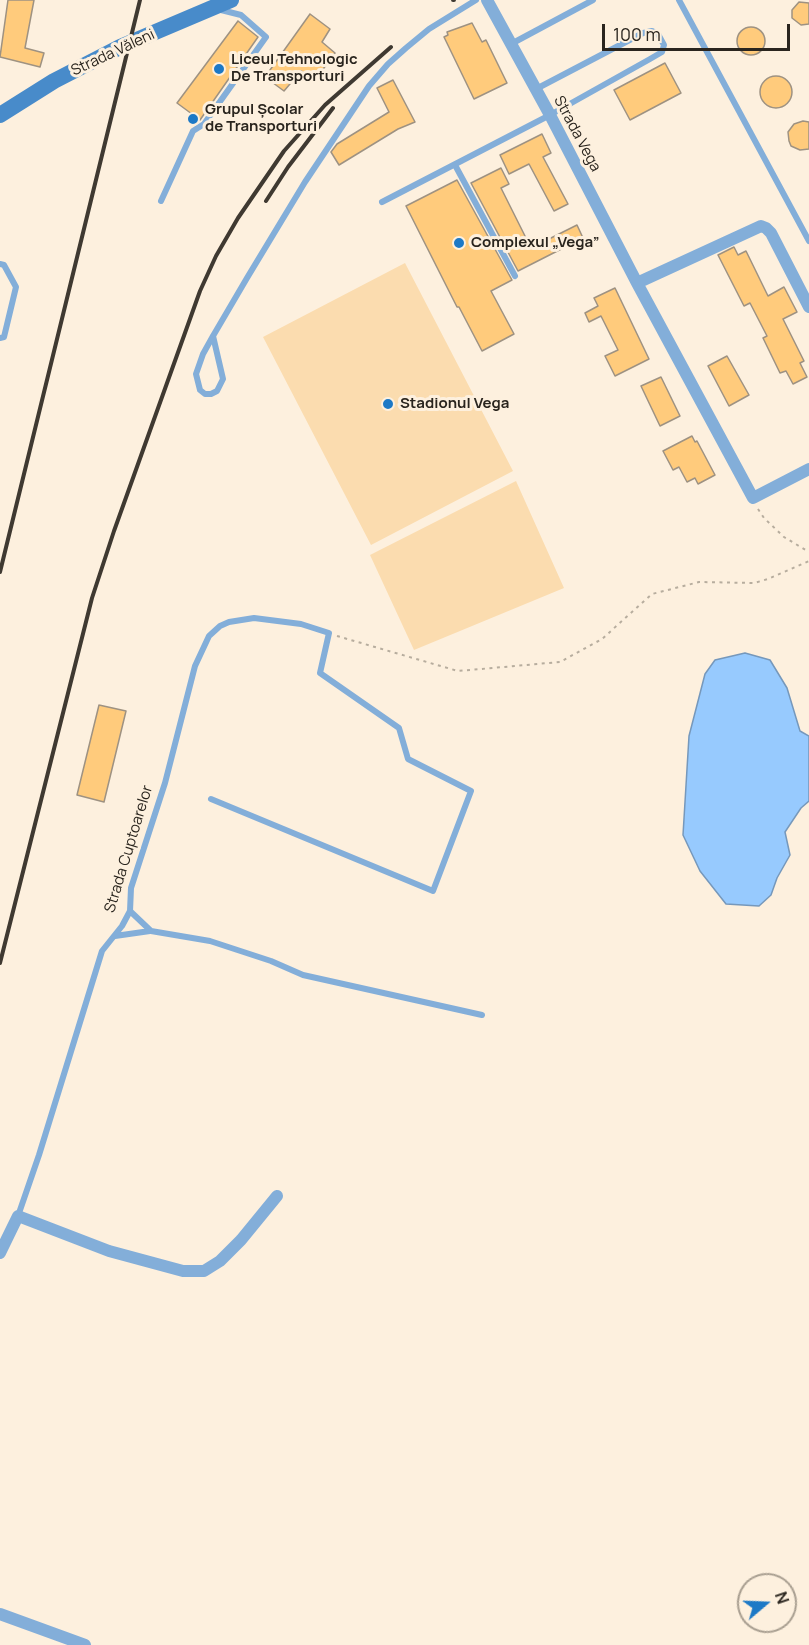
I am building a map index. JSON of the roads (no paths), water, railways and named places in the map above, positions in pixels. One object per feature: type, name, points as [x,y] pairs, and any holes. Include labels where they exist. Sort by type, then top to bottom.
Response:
[{"type":"main road","name":"Strada Văleni","points":[[0,115],[91,61],[231,0]]},
{"type":"street","name":"Strada Vega","points":[[487,0],[753,498],[809,470]]},
{"type":"street","points":[[637,283],[761,226],[771,233],[809,307]]},
{"type":"street","points":[[18,1216],[109,1251],[183,1271],[204,1271],[220,1261],[242,1240],[277,1196]]},
{"type":"street","name":"Strada Cuptoarelor","points":[[0,1253],[18,1216]]},
{"type":"street","points":[[0,1614],[85,1645]]},
{"type":"lane","points":[[213,336],[223,379],[217,391],[205,394],[200,390],[196,374],[197,367],[213,336],[305,182],[369,86],[406,48],[435,25],[476,0]]},
{"type":"lane","points":[[511,44],[593,0]]},
{"type":"lane","points":[[679,0],[809,241]]},
{"type":"lane","points":[[160,201],[193,131],[204,124],[266,37],[241,15],[214,8]]},
{"type":"lane","points":[[382,202],[550,115],[662,52],[664,45],[658,34],[652,31],[643,33],[536,90]]},
{"type":"lane","points":[[455,165],[515,276]]},
{"type":"lane","points":[[0,264],[4,265],[16,287],[4,337],[0,338]]},
{"type":"lane","name":"Strada Cuptoarelor","points":[[18,1216],[102,951],[115,936],[130,911],[131,888],[165,783],[195,666],[209,636],[220,626],[229,622],[254,618],[301,624],[329,633],[320,674],[399,728],[408,759],[471,791],[433,891],[211,800]]},
{"type":"lane","points":[[130,911],[151,931]]},
{"type":"lane","points":[[115,936],[136,931],[191,936],[271,961],[303,975],[482,1015]]},
{"type":"water","points":[[745,653],[770,660],[787,688],[800,731],[809,736],[809,801],[801,808],[785,832],[790,855],[777,878],[771,895],[759,906],[726,904],[700,871],[683,835],[689,736],[705,674],[715,660]]},
{"type":"railway","points":[[0,572],[140,0]]},
{"type":"railway","points":[[0,963],[92,598],[200,291],[216,256],[238,218],[284,151],[325,105],[391,47]]},
{"type":"railway","points":[[266,201],[288,167],[333,108]]},
{"type":"place","name":"Liceul Tehnologic De Transporturi","points":[[219,69]]},
{"type":"place","name":"Grupul Școlar de Transporturi","points":[[193,119]]},
{"type":"place","name":"Complexul „Vega”","points":[[459,243]]},
{"type":"place","name":"Stadionul Vega","points":[[388,404]]}]
